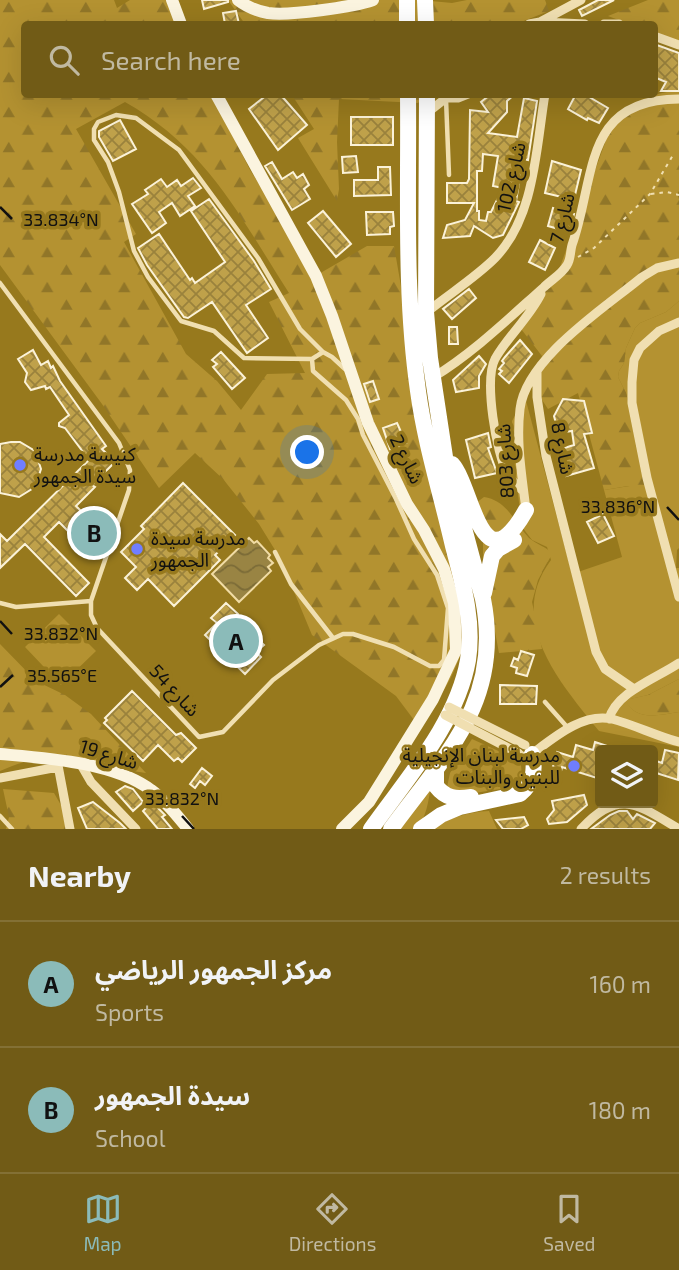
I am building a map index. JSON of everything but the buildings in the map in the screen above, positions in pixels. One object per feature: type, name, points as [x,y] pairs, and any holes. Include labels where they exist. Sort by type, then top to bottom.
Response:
[{"type":"highway","points":[[407,0],[407,21]]},
{"type":"highway","points":[[425,0],[426,21]]},
{"type":"highway","points":[[371,829],[438,734],[460,691],[468,661],[470,639],[467,601],[422,416],[410,329],[408,98]]},
{"type":"highway","points":[[391,829],[461,734],[482,683],[488,636],[483,598],[445,457],[432,378],[426,312],[426,98]]},
{"type":"highway","points":[[445,457],[458,471],[475,519],[486,534],[495,538],[508,536],[526,510]]},
{"type":"highway","points":[[483,598],[492,556],[519,535],[524,525],[526,510]]},
{"type":"highway","points":[[436,786],[443,794],[456,799],[510,791],[520,785],[525,777],[525,753]]},
{"type":"highway","points":[[423,827],[460,807],[520,794],[532,778],[534,765],[525,753]]},
{"type":"highway","points":[[423,827],[436,786],[436,768]]},
{"type":"street","points":[[172,0],[180,21]]},
{"type":"street","points":[[238,0],[252,9],[276,14],[373,0]]},
{"type":"street","points":[[542,21],[581,0]]},
{"type":"street","points":[[658,38],[679,46]]},
{"type":"street","name":"شارع 2","points":[[218,98],[316,276],[368,423],[407,504],[444,569],[454,603],[456,650],[431,703],[369,802],[342,829]]},
{"type":"street","points":[[427,113],[444,98]]},
{"type":"street","name":"شارع 102","points":[[426,312],[494,259],[516,229],[528,191],[544,98]]},
{"type":"street","name":"شارع 7","points":[[432,378],[456,363],[568,263],[578,230],[591,165],[607,128],[631,108],[662,99],[679,99]]},
{"type":"street","points":[[537,372],[561,343],[642,277],[657,268],[679,263]]},
{"type":"street","points":[[524,492],[508,475],[493,425],[490,372],[495,359],[534,308],[543,288]]},
{"type":"street","points":[[679,322],[659,331],[640,348],[635,360],[632,382],[632,403],[647,478],[679,597]]},
{"type":"street","name":"شارع 803","points":[[526,510],[519,456],[520,407],[537,372]]},
{"type":"street","name":"شارع 8","points":[[537,372],[539,420],[546,456],[596,652],[606,669],[635,689]]},
{"type":"street","points":[[609,719],[617,703],[679,663]]},
{"type":"street","points":[[431,703],[525,753],[587,720],[609,719],[679,742]]},
{"type":"street","name":"شارع 19","points":[[0,754],[57,763],[80,763],[133,779],[152,790],[188,829]]},
{"type":"street","points":[[0,778],[57,763],[70,829]]},
{"type":"street","points":[[80,763],[91,782],[136,829]]},
{"type":"street","points":[[582,829],[603,808],[622,803],[654,814],[679,829]]},
{"type":"lane","points":[[446,98],[449,175]]},
{"type":"lane","points":[[323,352],[312,359],[244,358],[214,331],[181,321],[148,277],[134,251],[119,192],[108,162],[94,140],[98,122],[116,115],[136,118],[179,150],[258,258],[300,329],[323,352],[344,367],[356,384]]},
{"type":"lane","points":[[0,283],[119,443],[128,460],[129,490],[91,601],[16,607],[0,603]]},
{"type":"lane","points":[[275,552],[290,584],[333,638],[353,634],[394,646],[436,667],[442,665],[448,608],[437,575],[414,539],[363,435],[358,419],[346,400],[313,371],[312,359]]},
{"type":"lane","name":"شارع 54","points":[[91,601],[91,615],[97,628],[200,737],[223,732],[274,680],[319,645],[333,638]]},
{"type":"lane","points":[[545,702],[569,729]]},
{"type":"lane","points":[[0,816],[12,829]]},
{"type":"path","points":[[568,263],[594,248],[650,194],[673,155]]},
{"type":"path","points":[[650,194],[667,192],[679,195]]},
{"type":"green space","points":[[0,0],[114,0],[117,8],[130,0],[173,0],[180,21],[21,21],[21,98],[214,98],[250,170],[317,275],[367,246],[394,246],[466,635],[448,683],[417,724],[396,696],[312,635],[280,558],[259,524],[223,479],[195,453],[159,488],[102,404],[0,265]],"holes":[[[125,102],[179,141],[220,187],[289,293],[269,302],[305,373],[267,374],[241,410],[217,381],[186,354],[124,242],[136,234],[76,129]]]},
{"type":"green space","points":[[228,0],[420,0],[452,3],[467,0],[545,0],[549,11],[524,21],[243,21]]},
{"type":"green space","points":[[648,0],[679,0],[679,45],[658,36],[658,21],[621,21],[608,16]]},
{"type":"green space","points":[[679,90],[679,301],[666,312],[640,323],[635,328],[619,371],[618,377],[626,393],[635,430],[635,444],[648,480],[645,486],[604,490],[578,393],[548,409],[533,386],[542,356],[518,325],[560,267],[613,121],[643,100],[658,98],[660,94]]},
{"type":"green space","points":[[294,98],[424,98],[418,103],[339,99],[337,201],[298,138],[314,129]]},
{"type":"green space","points":[[679,301],[679,548],[676,568],[679,568],[679,679],[648,695],[626,700],[635,712],[642,714],[679,712],[679,747],[599,731],[569,693],[544,651],[536,629],[534,606],[538,583],[551,560],[547,547],[532,540],[522,527],[512,421],[525,397],[572,574],[622,557],[604,490],[636,485],[639,458],[635,430],[626,393],[618,377],[619,371],[635,328],[640,323],[666,312]]},
{"type":"green space","points":[[484,497],[505,508],[529,538],[552,554],[538,580],[532,602],[542,649],[499,653],[483,567],[483,542],[476,503]]},
{"type":"green space","points":[[59,614],[96,651],[61,685],[25,647]]},
{"type":"green space","points":[[0,644],[36,681],[65,695],[91,714],[146,773],[89,764],[45,761],[23,762],[0,771]]},
{"type":"green space","points":[[679,679],[679,712],[642,714],[635,712],[625,700],[648,695]]},
{"type":"green space","points":[[472,739],[514,758],[521,765],[522,776],[514,787],[455,796],[447,787],[450,773]]},
{"type":"green space","points":[[431,786],[420,824],[416,829],[401,829]]},
{"type":"green space","points":[[3,789],[54,793],[62,807],[66,829],[6,829],[9,817]]},
{"type":"green space","points":[[489,811],[497,829],[431,829],[459,816]]},
{"type":"water","points":[[249,538],[254,543],[257,541],[270,555],[268,558],[273,563],[268,567],[271,571],[239,602],[212,574]]},
{"type":"place","name":"كنيسة مدرسة سيدة الجمهور","points":[[20,465]]},
{"type":"place","name":"سيدة الجمهور","points":[[94,533]]},
{"type":"place","name":"مدرسة سيدة الجمهور","points":[[137,549]]},
{"type":"place","name":"مركز الجمهور الرياضي","points":[[236,641]]},
{"type":"place","name":"مدرسة لبنان الإنجيلية للبنين والبنات","points":[[574,766]]}]
